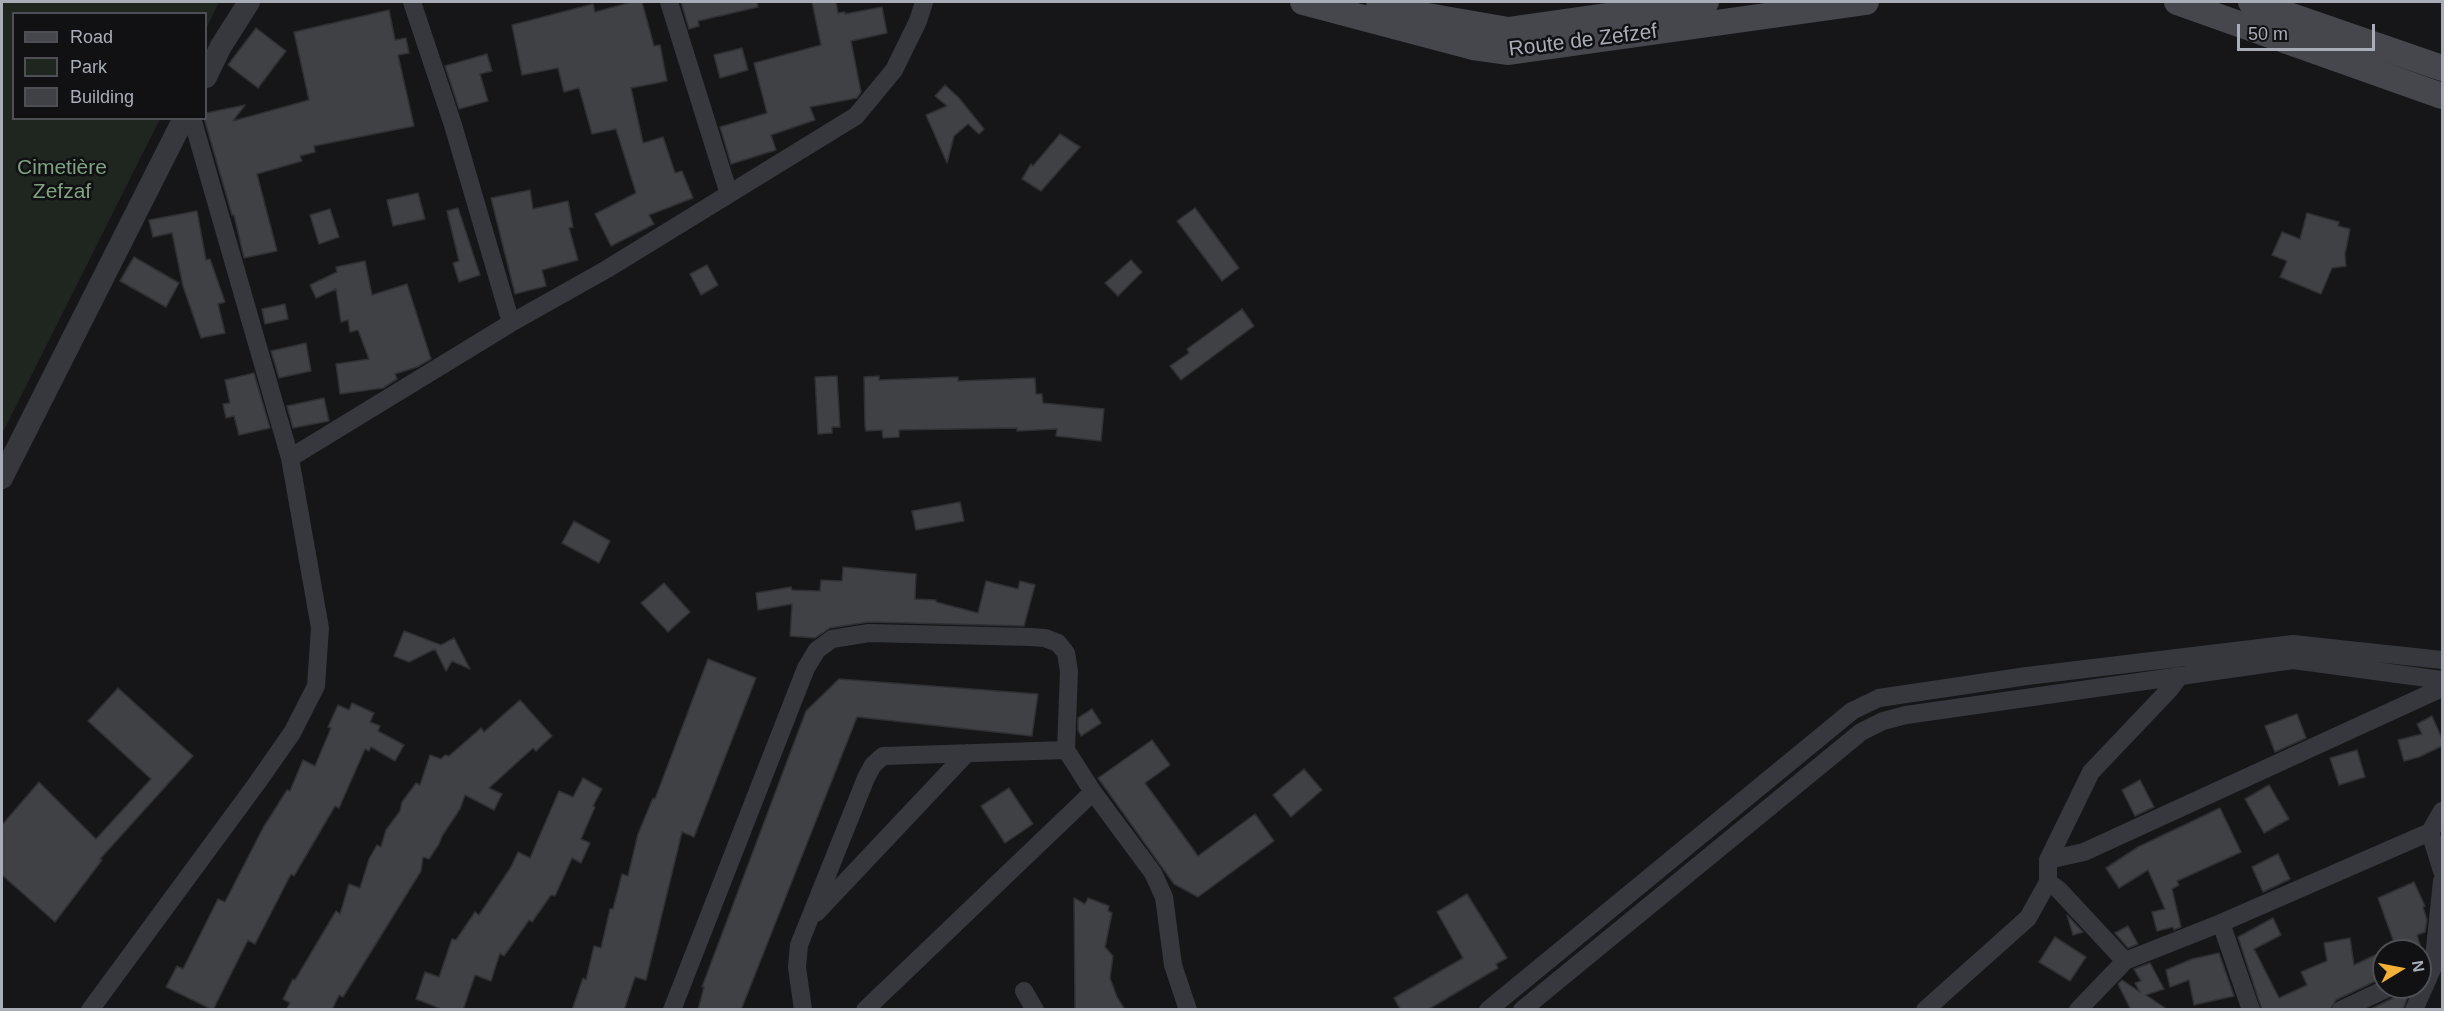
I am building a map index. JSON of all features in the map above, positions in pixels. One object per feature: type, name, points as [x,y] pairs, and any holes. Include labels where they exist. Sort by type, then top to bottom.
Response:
[{"type":"main road","name":"Route de Zefzef","points":[[1303,2],[1473,47],[1509,52],[1866,2]]},
{"type":"main road","name":"Route de Zefzef","points":[[1379,2],[1422,15],[1508,30],[1706,2]]},
{"type":"main road","points":[[2177,2],[2442,96]]},
{"type":"main road","points":[[2251,2],[2442,68]]},
{"type":"street","points":[[207,75],[221,46],[249,2]]},
{"type":"street","points":[[412,2],[453,125],[512,323]]},
{"type":"street","points":[[669,2],[729,194]]},
{"type":"street","points":[[290,458],[856,117],[894,70],[918,21],[924,2]]},
{"type":"street","points":[[2,478],[183,120]]},
{"type":"street","points":[[90,1010],[263,775],[292,733],[316,686],[320,628],[290,458],[193,120]]},
{"type":"street","points":[[672,1010],[806,668],[817,650],[832,639],[869,633],[1045,638],[1058,644],[1066,653],[1069,671],[1066,750],[1093,792],[1154,873],[1164,897],[1173,965],[1188,1010]]},
{"type":"street","points":[[1488,1010],[1852,711],[1879,698],[2027,676],[2293,644],[2442,660]]},
{"type":"street","points":[[1522,1010],[1861,732],[1882,721],[1906,715],[2293,660],[2442,680]]},
{"type":"street","points":[[1925,1010],[2028,918],[2048,882],[2048,860],[2091,772],[2179,677]]},
{"type":"street","points":[[2048,860],[2084,852],[2442,688]]},
{"type":"street","points":[[803,1010],[797,967],[799,945],[873,765],[883,756],[1066,750]]},
{"type":"street","points":[[809,920],[967,753]]},
{"type":"street","points":[[865,1010],[1093,792]]},
{"type":"street","points":[[2078,1010],[2125,961],[2221,923],[2430,831],[2442,811]]},
{"type":"street","points":[[2430,831],[2442,871]]},
{"type":"street","points":[[2432,939],[2442,881]]},
{"type":"street","points":[[2048,882],[2059,890],[2125,961]]},
{"type":"street","points":[[2221,923],[2251,1010]]},
{"type":"street","points":[[1024,991],[1035,1010]]},
{"type":"street","points":[[2341,1010],[2372,995]]},
{"type":"green space","name":"Cimetière Zefzaf","points":[[2,2],[219,2],[207,27],[207,12],[12,12],[12,120],[159,120],[2,434]]},
{"type":"building","points":[[632,2],[642,2],[654,46],[660,45],[667,81],[631,88],[643,143],[663,137],[675,173],[682,171],[693,198],[649,215],[654,224],[611,246],[595,214],[636,193],[616,129],[592,134],[579,88],[564,92],[558,68],[522,75],[512,25],[593,4],[595,12]]},
{"type":"building","points":[[681,2],[757,2],[758,7],[698,21],[699,26],[689,29]]},
{"type":"building","points":[[812,2],[836,2],[838,13],[845,12],[845,14],[882,7],[887,33],[851,41],[861,92],[857,98],[810,107],[815,120],[771,135],[776,150],[731,164],[720,127],[767,113],[754,63],[821,45]]},
{"type":"building","points":[[389,10],[395,40],[406,38],[409,53],[398,55],[414,126],[314,146],[315,152],[300,156],[302,161],[257,174],[277,251],[244,258],[234,215],[232,215],[205,120],[207,120],[207,113],[245,105],[233,121],[309,100],[294,32]]},
{"type":"building","points":[[256,28],[286,51],[258,88],[228,65]]},
{"type":"building","points":[[742,48],[748,70],[720,78],[714,55]]},
{"type":"building","points":[[487,54],[492,71],[480,74],[488,101],[459,109],[445,66]]},
{"type":"building","points":[[945,85],[959,98],[984,129],[979,134],[968,124],[954,136],[947,163],[926,115],[947,106],[935,96]]},
{"type":"building","points":[[1060,134],[1080,147],[1041,191],[1022,179],[1031,164],[1033,166]]},
{"type":"building","points":[[530,190],[533,209],[568,201],[573,227],[569,228],[578,260],[542,270],[546,286],[515,294],[491,198]]},
{"type":"building","points":[[418,193],[425,219],[393,226],[387,200]]},
{"type":"building","points":[[458,208],[480,275],[459,282],[453,263],[459,261],[447,211]]},
{"type":"building","points":[[1195,208],[1239,268],[1222,281],[1177,221]]},
{"type":"building","points":[[330,209],[339,237],[319,244],[310,215]]},
{"type":"building","points":[[197,211],[206,260],[210,259],[225,302],[218,304],[225,333],[201,338],[183,286],[172,233],[153,237],[149,220]]},
{"type":"building","points":[[2307,213],[2339,222],[2338,226],[2350,229],[2345,254],[2346,266],[2332,268],[2321,294],[2280,277],[2287,261],[2272,255],[2282,232],[2300,239]]},
{"type":"building","points":[[134,257],[179,283],[166,307],[120,281]]},
{"type":"building","points":[[1131,260],[1142,272],[1118,296],[1105,283]]},
{"type":"building","points":[[365,261],[372,295],[407,284],[431,359],[417,367],[395,374],[397,379],[383,388],[340,394],[336,364],[369,359],[358,330],[350,332],[348,320],[341,322],[336,289],[316,298],[310,285],[337,272],[336,267]]},
{"type":"building","points":[[707,265],[718,285],[701,295],[690,274]]},
{"type":"building","points":[[285,304],[288,319],[265,324],[262,309]]},
{"type":"building","points":[[1242,309],[1254,326],[1181,380],[1170,366],[1189,353],[1187,349]]},
{"type":"building","points":[[306,343],[311,371],[279,378],[271,351]]},
{"type":"building","points":[[254,373],[270,428],[239,435],[234,416],[226,418],[223,404],[230,403],[225,380]]},
{"type":"building","points":[[837,376],[840,427],[832,427],[832,433],[818,434],[815,377]]},
{"type":"building","points":[[879,376],[879,380],[958,377],[958,381],[1035,378],[1036,394],[1042,394],[1043,403],[1104,409],[1101,441],[1056,436],[1057,429],[1017,431],[1017,428],[899,430],[899,437],[883,438],[882,430],[866,431],[865,426],[864,377]]},
{"type":"building","points":[[324,398],[329,421],[293,428],[287,406]]},
{"type":"building","points":[[960,502],[964,521],[916,530],[912,511]]},
{"type":"building","points":[[574,521],[610,541],[599,563],[562,543]]},
{"type":"building","points":[[843,567],[916,574],[915,599],[936,600],[936,602],[978,613],[986,581],[1018,589],[1020,581],[1035,585],[1024,626],[869,622],[830,628],[815,638],[790,636],[792,604],[758,610],[756,593],[791,587],[792,590],[820,591],[821,580],[842,581]]},
{"type":"building","points":[[664,583],[690,612],[668,632],[641,603]]},
{"type":"building","points":[[404,631],[441,645],[454,638],[470,669],[452,661],[446,671],[435,649],[409,662],[394,656]]},
{"type":"building","points":[[708,659],[756,678],[694,837],[682,832],[646,980],[635,977],[624,1010],[572,1010],[583,978],[586,980],[594,946],[601,948],[610,909],[613,909],[622,874],[628,876],[638,834],[653,798],[655,799]]},
{"type":"building","points":[[839,679],[1038,694],[1032,736],[857,717],[741,1010],[698,1010],[704,987],[702,987],[806,711]]},
{"type":"building","points":[[118,688],[193,756],[100,859],[102,860],[55,922],[2,875],[2,825],[39,782],[96,839],[151,779],[88,721]]},
{"type":"building","points":[[520,700],[552,736],[536,751],[533,748],[489,788],[502,794],[494,810],[465,795],[460,809],[439,844],[429,859],[423,857],[421,871],[343,997],[339,995],[332,1010],[286,1010],[290,1003],[283,999],[293,979],[295,980],[336,911],[340,914],[349,884],[360,888],[369,859],[377,845],[381,847],[386,830],[400,811],[402,802],[416,783],[420,785],[430,755],[441,759],[445,755],[449,756],[481,728],[484,732]]},
{"type":"building","points":[[352,703],[374,713],[370,722],[380,726],[378,731],[404,745],[395,761],[371,747],[369,751],[365,749],[339,808],[335,806],[294,876],[291,874],[255,944],[248,940],[213,1010],[166,987],[177,966],[183,969],[218,899],[225,902],[263,828],[287,790],[290,791],[303,760],[315,766],[338,705],[349,710]]},
{"type":"building","points":[[1092,709],[1101,723],[1081,736],[1078,730],[1078,718]]},
{"type":"building","points":[[2297,714],[2306,738],[2275,752],[2265,726]]},
{"type":"building","points":[[2432,716],[2442,739],[2442,746],[2404,761],[2398,740],[2422,734],[2417,724]]},
{"type":"building","points":[[1152,740],[1170,765],[1145,783],[1198,856],[1255,814],[1274,841],[1198,897],[1174,884],[1098,778]]},
{"type":"building","points":[[2357,750],[2365,777],[2339,785],[2330,758]]},
{"type":"building","points":[[1304,769],[1322,790],[1291,817],[1273,795]]},
{"type":"building","points":[[583,778],[602,789],[581,839],[590,843],[581,863],[572,858],[555,896],[551,895],[532,922],[529,920],[504,956],[500,953],[491,981],[475,975],[463,1010],[444,1010],[416,999],[425,972],[439,977],[452,939],[456,940],[475,912],[479,915],[511,867],[518,852],[530,858],[559,791],[573,797]]},
{"type":"building","points":[[2140,780],[2154,807],[2135,816],[2122,790]]},
{"type":"building","points":[[2269,785],[2289,819],[2264,833],[2245,799]]},
{"type":"building","points":[[1009,788],[1033,824],[1005,843],[981,806]]},
{"type":"building","points":[[2220,808],[2241,852],[2177,881],[2179,885],[2172,889],[2181,927],[2174,930],[2173,927],[2157,931],[2152,912],[2165,909],[2148,870],[2119,888],[2106,868],[2138,847]]},
{"type":"building","points":[[2278,854],[2290,879],[2263,892],[2252,867]]},
{"type":"building","points":[[2414,882],[2425,906],[2423,907],[2427,920],[2425,932],[2417,935],[2418,939],[2393,939],[2378,898]]},
{"type":"building","points":[[1467,894],[1507,958],[1496,964],[1498,968],[1427,1010],[1401,1010],[1394,998],[1463,958],[1437,912]]},
{"type":"building","points":[[1074,898],[1085,904],[1088,898],[1109,906],[1108,911],[1112,913],[1105,947],[1113,956],[1110,978],[1125,1010],[1075,1010]]},
{"type":"building","points":[[2067,915],[2083,932],[2073,935]]},
{"type":"building","points":[[2273,918],[2281,935],[2254,949],[2279,998],[2307,985],[2301,972],[2327,961],[2324,943],[2350,938],[2354,965],[2372,957],[2372,983],[2336,1000],[2330,1010],[2262,1010],[2238,937]]},
{"type":"building","points":[[2128,926],[2138,944],[2128,948],[2115,933]]},
{"type":"building","points":[[2055,937],[2086,957],[2070,981],[2039,962]]},
{"type":"building","points":[[2219,953],[2234,996],[2194,1005],[2189,980],[2170,987],[2166,970],[2192,959]]},
{"type":"building","points":[[2150,963],[2164,989],[2146,995],[2168,1010],[2131,1010],[2118,984],[2122,980],[2140,992],[2135,983],[2141,981],[2134,969]]},
{"type":"building","points":[[2391,999],[2407,999],[2403,1010],[2369,1010]]}]
